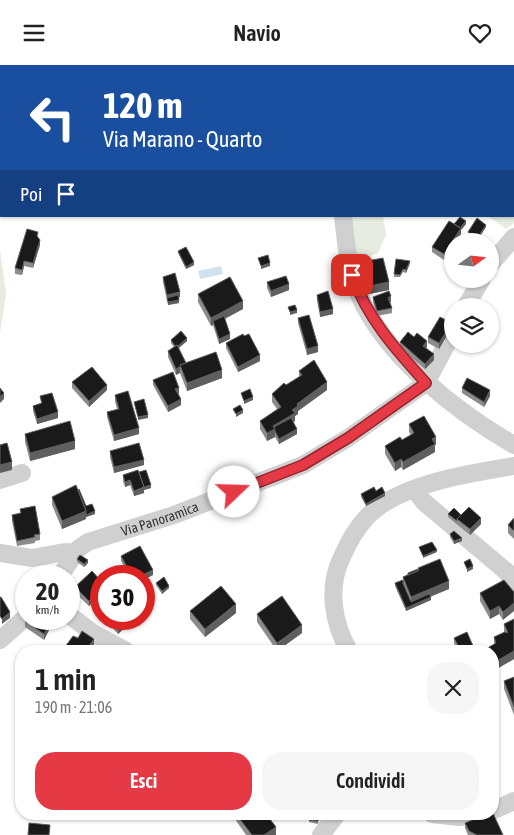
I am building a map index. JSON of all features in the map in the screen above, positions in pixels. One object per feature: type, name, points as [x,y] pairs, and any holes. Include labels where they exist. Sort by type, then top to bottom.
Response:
[{"type":"street","points":[[343,217],[352,275],[359,295],[367,310],[393,346],[426,383],[476,421],[514,445]]},
{"type":"street","points":[[499,254],[514,237]]},
{"type":"street","points":[[426,383],[444,349]]},
{"type":"street","name":"Via Panoramica","points":[[67,565],[75,553],[88,542],[174,515],[303,465],[348,438],[426,383]]},
{"type":"street","points":[[346,645],[335,613],[332,589],[338,565],[350,541],[366,517],[382,505],[414,489],[451,477],[514,465]]},
{"type":"street","points":[[0,480],[22,473]]},
{"type":"street","points":[[414,489],[424,501],[507,572],[514,584]]},
{"type":"street","points":[[0,553],[32,558],[66,551],[75,553]]},
{"type":"street","points":[[80,623],[115,645]]},
{"type":"street","points":[[0,640],[15,627]]},
{"type":"street","points":[[499,808],[514,801]]},
{"type":"street","points":[[321,835],[332,820]]},
{"type":"shaded area","points":[[345,217],[383,217],[386,235],[378,253],[358,260],[353,258]]},
{"type":"shaded area","points":[[489,217],[514,217],[514,223],[506,229]]},
{"type":"shaded area","points":[[0,249],[6,294],[0,334]]},
{"type":"water","points":[[221,266],[223,274],[200,279],[198,271]]},
{"type":"building","points":[[460,217],[466,221],[460,228],[454,224]]},
{"type":"building","points":[[477,218],[486,225],[480,233],[468,232]]},
{"type":"building","points":[[449,221],[461,228],[458,233],[444,233],[444,254],[432,247]]},
{"type":"building","points":[[27,229],[38,232],[37,236],[40,240],[33,263],[24,261],[22,270],[15,268]]},
{"type":"building","points":[[186,247],[194,262],[186,267],[178,251]]},
{"type":"building","points":[[268,255],[270,263],[261,266],[258,258]]},
{"type":"building","points":[[383,258],[389,282],[364,287],[363,285],[360,286],[356,263]]},
{"type":"building","points":[[396,259],[410,261],[406,270],[403,269],[400,275],[394,274]]},
{"type":"building","points":[[175,273],[180,292],[167,295],[163,277]]},
{"type":"building","points":[[286,276],[289,284],[271,291],[267,282]]},
{"type":"building","points":[[230,277],[243,301],[211,318],[198,294]]},
{"type":"building","points":[[328,291],[333,309],[320,312],[317,295]]},
{"type":"building","points":[[389,291],[391,296],[388,298],[392,308],[377,311],[373,297]]},
{"type":"building","points":[[178,295],[179,300],[168,302],[167,298]]},
{"type":"building","points":[[295,305],[297,310],[290,312],[288,307]]},
{"type":"building","points":[[309,315],[318,346],[307,349],[298,318]]},
{"type":"building","points":[[224,316],[230,334],[219,339],[213,321]]},
{"type":"building","points":[[440,317],[444,319],[444,335],[439,343],[428,337]]},
{"type":"building","points":[[181,331],[187,338],[178,346],[175,346],[171,340]]},
{"type":"building","points":[[408,332],[414,337],[417,333],[427,341],[423,346],[434,354],[425,364],[400,342]]},
{"type":"building","points":[[243,334],[244,336],[249,334],[260,355],[238,367],[226,343]]},
{"type":"building","points":[[177,345],[186,363],[176,369],[168,351]]},
{"type":"building","points":[[216,352],[222,370],[187,383],[180,365]]},
{"type":"building","points":[[314,360],[327,382],[297,404],[298,406],[292,410],[295,413],[273,426],[275,429],[267,433],[260,421],[281,407],[272,394],[284,383],[286,385],[302,375],[299,371]]},
{"type":"building","points":[[92,367],[107,385],[89,401],[72,382]]},
{"type":"building","points":[[173,372],[179,388],[175,389],[181,399],[168,406],[153,380]]},
{"type":"building","points":[[467,378],[490,390],[484,402],[462,388]]},
{"type":"building","points":[[0,388],[4,393],[0,397]]},
{"type":"building","points":[[250,389],[253,397],[244,401],[241,393]]},
{"type":"building","points":[[128,391],[139,428],[114,435],[107,412],[119,409],[115,395]]},
{"type":"building","points":[[52,393],[58,412],[37,419],[33,406],[42,403],[40,396]]},
{"type":"building","points":[[144,399],[148,415],[138,417],[134,402]]},
{"type":"building","points":[[240,405],[243,410],[236,414],[233,409]]},
{"type":"building","points":[[424,416],[436,437],[432,439],[435,444],[403,462],[401,459],[395,463],[385,446],[400,437],[402,440],[414,433],[409,424]]},
{"type":"building","points":[[291,418],[297,429],[279,439],[274,427]]},
{"type":"building","points":[[70,421],[75,441],[30,453],[25,434]]},
{"type":"building","points":[[7,443],[12,462],[0,465],[0,445]]},
{"type":"building","points":[[139,443],[144,460],[114,467],[110,451]]},
{"type":"building","points":[[138,470],[144,487],[134,491],[130,480],[125,482],[123,475]]},
{"type":"building","points":[[146,470],[151,485],[144,487],[139,472]]},
{"type":"building","points":[[76,485],[86,511],[62,521],[52,497]]},
{"type":"building","points":[[374,487],[376,491],[382,487],[385,493],[366,504],[361,494]]},
{"type":"building","points":[[79,489],[86,506],[92,504],[95,511],[86,515]]},
{"type":"building","points":[[35,506],[40,534],[17,541],[12,515],[21,513],[20,509]]},
{"type":"building","points":[[469,507],[481,518],[470,529],[457,519]]},
{"type":"building","points":[[454,508],[461,515],[457,521],[448,514]]},
{"type":"building","points":[[514,518],[514,531],[508,525]]},
{"type":"building","points":[[454,531],[462,538],[454,541],[450,534]]},
{"type":"building","points":[[432,542],[437,550],[423,556],[419,547]]},
{"type":"building","points":[[140,546],[150,565],[126,565],[121,556]]},
{"type":"building","points":[[80,555],[88,560],[84,564],[77,559]]},
{"type":"building","points":[[440,559],[449,581],[411,597],[403,577],[419,570],[418,568]]},
{"type":"building","points":[[470,559],[473,566],[467,569],[464,562]]},
{"type":"building","points":[[418,569],[418,571],[408,575],[408,573]]},
{"type":"building","points":[[90,573],[89,601],[80,592],[80,582]]},
{"type":"building","points":[[164,577],[169,586],[162,591],[156,583]]},
{"type":"building","points":[[403,580],[411,602],[429,594],[431,597],[406,608],[395,583]]},
{"type":"building","points":[[504,580],[514,592],[514,603],[503,612],[499,606],[490,611],[480,593]]},
{"type":"building","points":[[221,586],[236,604],[205,629],[190,611]]},
{"type":"building","points":[[282,596],[302,625],[277,643],[257,614]]},
{"type":"building","points":[[0,597],[10,612],[2,619],[0,616]]},
{"type":"building","points":[[514,619],[514,651],[499,660],[499,645],[493,645],[496,643],[494,637],[505,632],[508,633],[504,624]]},
{"type":"building","points":[[38,630],[46,630],[44,634]]},
{"type":"building","points":[[82,631],[94,639],[90,645],[66,645],[73,636],[78,638]]},
{"type":"building","points":[[467,632],[473,645],[458,645],[454,638]]},
{"type":"building","points":[[514,677],[514,707],[504,681]]},
{"type":"building","points":[[241,820],[271,820],[276,827],[264,835],[252,835]]},
{"type":"building","points":[[472,820],[496,820],[503,835],[477,835],[469,831],[465,823]]},
{"type":"building","points":[[29,823],[50,825],[49,835],[28,835]]},
{"type":"route","points":[[234,492],[303,465],[348,438],[426,383],[393,346],[367,310],[352,275]]}]
